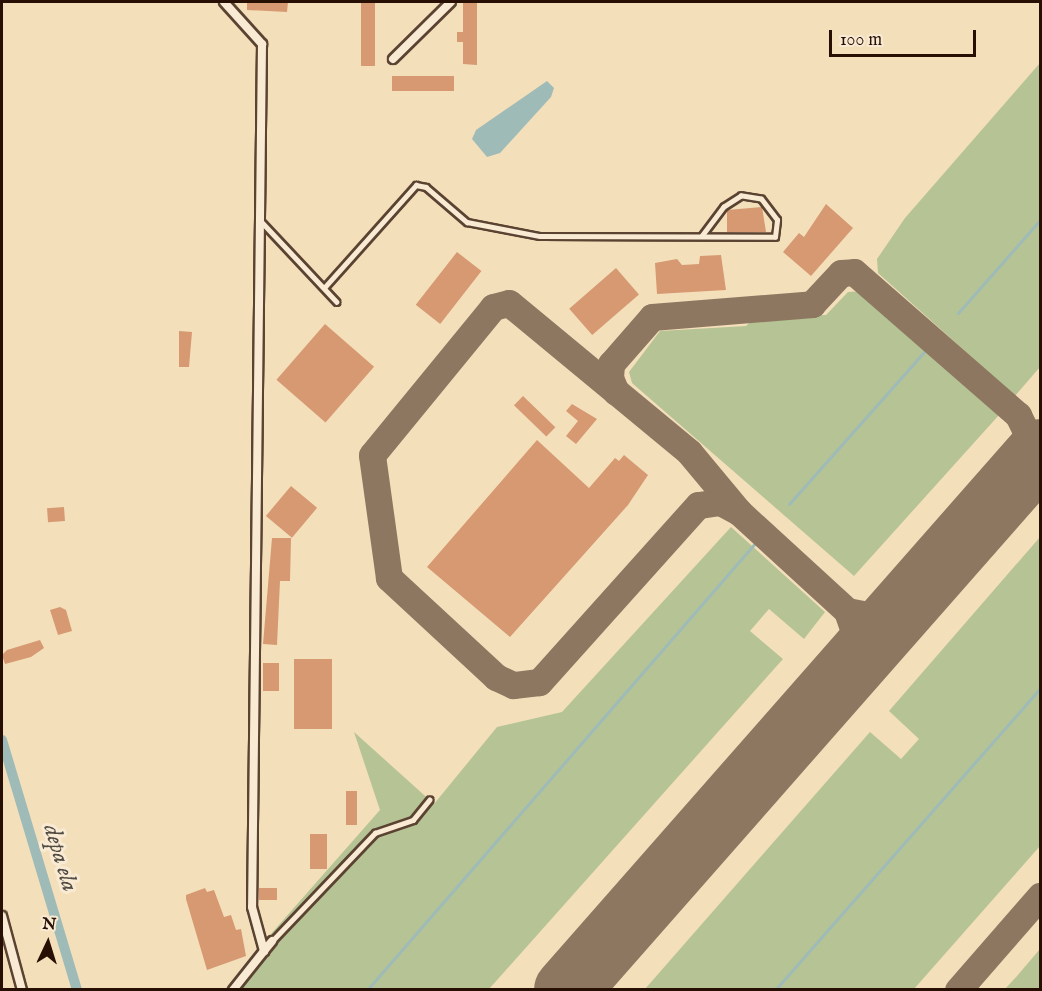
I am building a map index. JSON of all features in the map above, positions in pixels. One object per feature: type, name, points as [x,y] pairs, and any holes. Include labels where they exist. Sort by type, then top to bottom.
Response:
[{"type":"street","points":[[224,2],[262,44],[252,908],[264,951]]},
{"type":"street","points":[[393,58],[451,2]]},
{"type":"street","points":[[2,916],[22,990]]},
{"type":"street","points":[[233,990],[272,941]]},
{"type":"lane","points":[[324,288],[416,185],[426,187],[466,222],[521,234],[702,236],[727,240],[775,237],[777,220],[761,199],[741,196],[724,207],[702,236]]},
{"type":"lane","points":[[260,220],[337,302]]},
{"type":"lane","points":[[272,941],[375,833],[413,820],[429,800]]},
{"type":"green space","points":[[1040,63],[1040,367],[1015,396],[878,273],[877,259],[905,218]]},
{"type":"green space","points":[[863,291],[999,415],[854,576],[632,383],[629,372],[660,331],[746,326],[755,317],[826,315],[848,292]]},
{"type":"green space","points":[[731,527],[825,612],[804,639],[769,609],[750,631],[783,659],[489,989],[241,990],[273,948],[270,935],[380,810],[354,732],[434,804],[497,727],[562,712]]},
{"type":"green space","points":[[1040,537],[1040,846],[914,989],[645,989],[870,732],[901,759],[919,739],[889,711]]},
{"type":"green space","points":[[1040,949],[1040,989],[1005,989],[1017,976]]},
{"type":"water","points":[[547,81],[554,88],[551,97],[500,153],[487,157],[472,139],[476,130]]},
{"type":"building","points":[[247,2],[288,2],[287,12],[247,10]]},
{"type":"building","points":[[361,2],[375,2],[375,66],[361,66]]},
{"type":"building","points":[[463,2],[477,2],[477,65],[463,64],[463,42],[457,42],[457,32],[463,32]]},
{"type":"building","points":[[392,76],[454,76],[454,91],[392,91]]},
{"type":"building","points":[[826,204],[853,228],[811,276],[783,252],[799,233],[804,237]]},
{"type":"building","points":[[762,207],[766,232],[727,232],[727,210]]},
{"type":"building","points":[[457,252],[481,271],[440,324],[416,305]]},
{"type":"building","points":[[721,255],[726,290],[657,294],[655,263],[677,259],[682,265],[699,264],[700,256]]},
{"type":"building","points":[[616,268],[639,294],[592,335],[569,309]]},
{"type":"building","points":[[325,324],[374,367],[326,422],[276,380]]},
{"type":"building","points":[[179,331],[192,332],[189,367],[179,367]]},
{"type":"building","points":[[523,396],[555,427],[546,437],[514,405]]},
{"type":"building","points":[[572,404],[597,419],[576,444],[566,436],[578,421],[566,411]]},
{"type":"building","points":[[537,440],[589,488],[615,458],[619,461],[624,455],[648,475],[628,505],[510,637],[427,567]]},
{"type":"building","points":[[291,486],[317,508],[292,538],[266,516]]},
{"type":"building","points":[[64,507],[65,521],[48,522],[47,508]]},
{"type":"building","points":[[272,538],[291,538],[290,581],[280,581],[277,645],[263,644]]},
{"type":"building","points":[[60,607],[66,610],[72,631],[58,635],[50,610]]},
{"type":"building","points":[[40,640],[44,648],[31,657],[5,664],[2,655],[7,650]]},
{"type":"building","points":[[294,659],[332,659],[332,729],[294,729]]},
{"type":"building","points":[[263,663],[279,663],[279,691],[263,691]]},
{"type":"building","points":[[346,791],[357,791],[357,825],[346,825]]},
{"type":"building","points":[[310,834],[327,834],[327,869],[310,869]]},
{"type":"building","points":[[205,888],[207,892],[214,890],[224,917],[231,915],[236,930],[241,929],[246,956],[207,970],[186,899],[186,895]]},
{"type":"building","points":[[259,888],[277,888],[277,900],[259,900]]},
{"type":"waterway","points":[[958,313],[1040,220]]},
{"type":"waterway","points":[[789,504],[930,345]]},
{"type":"waterway","points":[[367,990],[756,542]]},
{"type":"waterway","points":[[775,990],[1040,688]]},
{"type":"waterway","name":"depa ela","points":[[2,740],[77,990]]},
{"type":"taxiway","points":[[616,392],[610,378],[611,364],[652,317],[812,304],[841,273],[854,272],[1018,415],[1031,442],[1021,474]]},
{"type":"taxiway","points":[[739,512],[720,502],[698,505],[539,682],[513,685],[496,677],[389,578],[372,455],[493,307],[509,303],[689,452],[739,512],[847,611],[858,643],[850,670]]},
{"type":"taxiway","points":[[847,611],[882,618],[907,604]]},
{"type":"taxiway","points":[[958,990],[1040,896]]},
{"type":"runway","points":[[567,990],[1040,452]]}]
